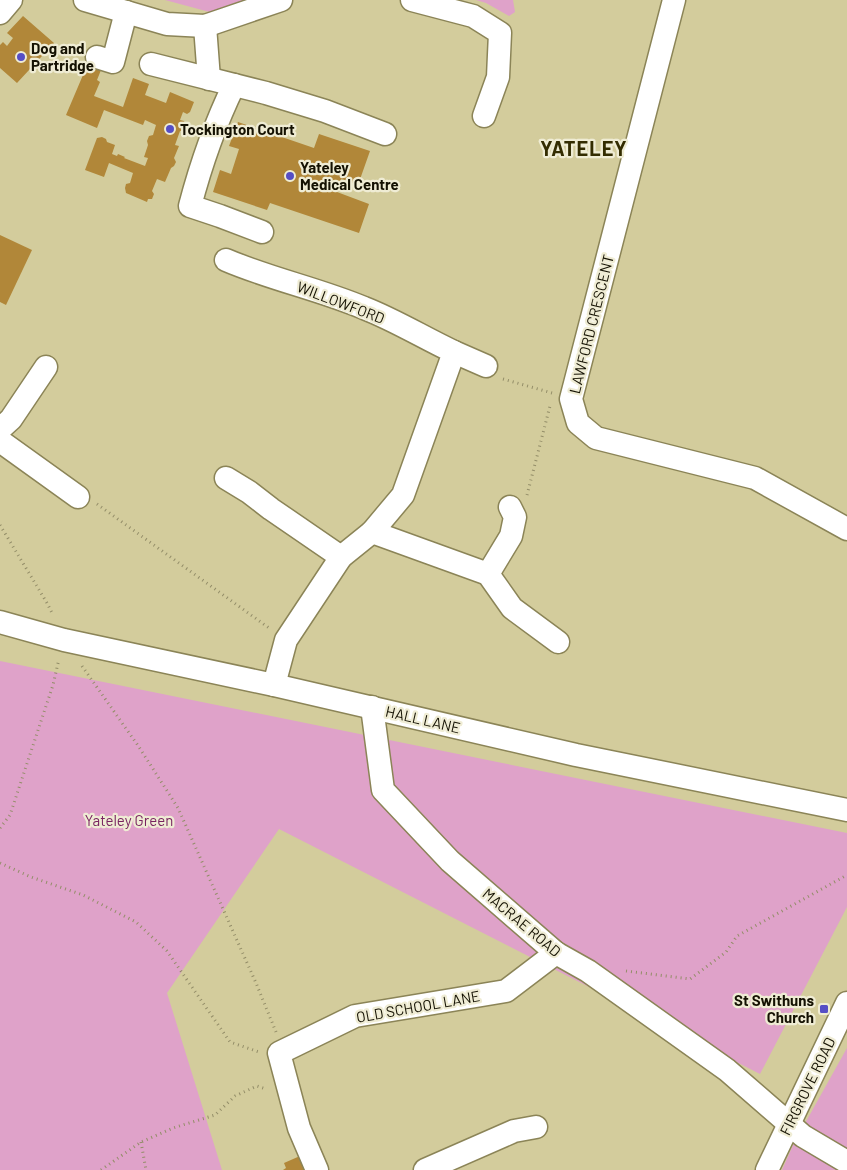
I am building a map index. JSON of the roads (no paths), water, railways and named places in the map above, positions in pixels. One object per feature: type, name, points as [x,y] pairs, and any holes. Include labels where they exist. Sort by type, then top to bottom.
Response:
[{"type":"street","points":[[85,0],[168,24],[205,26],[281,0]]},
{"type":"street","points":[[412,0],[473,16],[500,33],[498,77],[484,116]]},
{"type":"street","name":"LAWFORD CRESCENT","points":[[674,0],[562,396],[578,423],[596,438],[755,478],[847,529]]},
{"type":"street","points":[[97,57],[113,62],[126,12]]},
{"type":"street","points":[[205,26],[209,79]]},
{"type":"street","points":[[151,64],[234,84],[325,111],[385,134]]},
{"type":"street","points":[[234,84],[220,112],[199,172],[190,206],[262,232]]},
{"type":"street","name":"WILLOWFORD","points":[[226,260],[249,270],[365,308],[486,366]]},
{"type":"street","points":[[274,685],[286,640],[341,557],[372,532],[403,494],[454,352]]},
{"type":"street","points":[[0,428],[15,413],[46,367]]},
{"type":"street","points":[[0,441],[78,497]]},
{"type":"street","points":[[226,478],[341,557]]},
{"type":"street","points":[[488,574],[510,536],[513,512]]},
{"type":"street","points":[[372,532],[488,574],[512,608],[558,642]]},
{"type":"street","name":"HALL LANE","points":[[0,622],[64,640],[372,707],[576,755],[847,810]]},
{"type":"street","name":"MACRAE ROAD","points":[[372,707],[383,790],[450,861],[556,953],[588,971],[727,1070],[803,1136],[847,1162]]},
{"type":"street","name":"OLD SCHOOL LANE","points":[[317,1170],[299,1128],[282,1052],[355,1016],[506,991],[556,953]]},
{"type":"street","name":"FIRGROVE ROAD","points":[[767,1170],[847,1003]]},
{"type":"street","points":[[425,1170],[514,1131],[536,1127]]},
{"type":"place","name":"Dog and Partridge","points":[[21,57]]},
{"type":"place","name":"Tockington Court","points":[[170,129]]},
{"type":"place","name":"Yateley Medical Centre","points":[[290,176]]},
{"type":"place","name":"St Swithuns Church","points":[[824,1009]]},
{"type":"district","name":"YATELEY","points":[[584,148]]},
{"type":"park label","name":"Yateley Green","points":[[129,820]]}]
